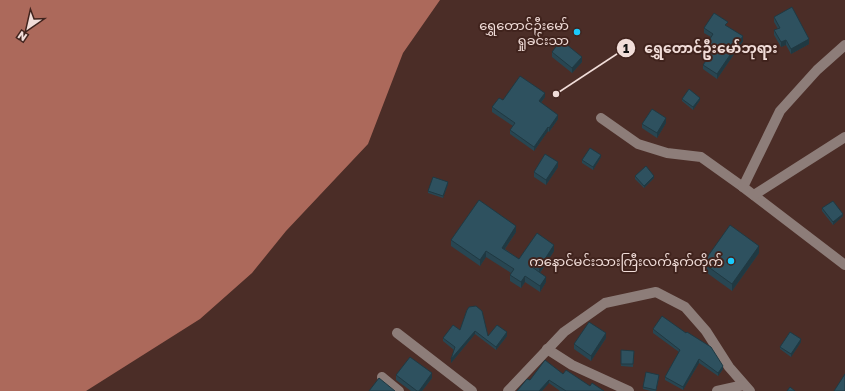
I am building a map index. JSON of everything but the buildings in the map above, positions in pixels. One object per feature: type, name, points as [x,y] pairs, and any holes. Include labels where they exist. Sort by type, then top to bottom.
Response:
[{"type":"street","points":[[743,187],[780,111],[817,70],[845,45]]},
{"type":"street","points":[[601,118],[638,144],[667,153],[701,157],[743,187],[845,265]]},
{"type":"street","points":[[754,196],[845,137]]},
{"type":"street","points":[[508,391],[564,332],[605,303],[656,292],[685,307],[706,331],[729,367],[747,388]]},
{"type":"street","points":[[397,333],[472,391]]},
{"type":"street","points":[[547,349],[572,365],[629,391]]},
{"type":"street","points":[[382,376],[399,391]]},
{"type":"street","points":[[718,391],[747,388]]},
{"type":"shaded area","points":[[0,0],[440,0],[403,53],[368,144],[286,231],[252,273],[200,319],[86,391],[0,391]]},
{"type":"place","name":"ရွှေတောင်ဦးမော် ရှုခင်းသာ","points":[[577,32]]},
{"type":"place","name":"ရွှေတောင်ဦးမော်ဘုရား","points":[[556,94]]},
{"type":"place","name":"ကနောင်မင်းသားကြီးလက်နက်တိုက်","points":[[731,261]]}]
